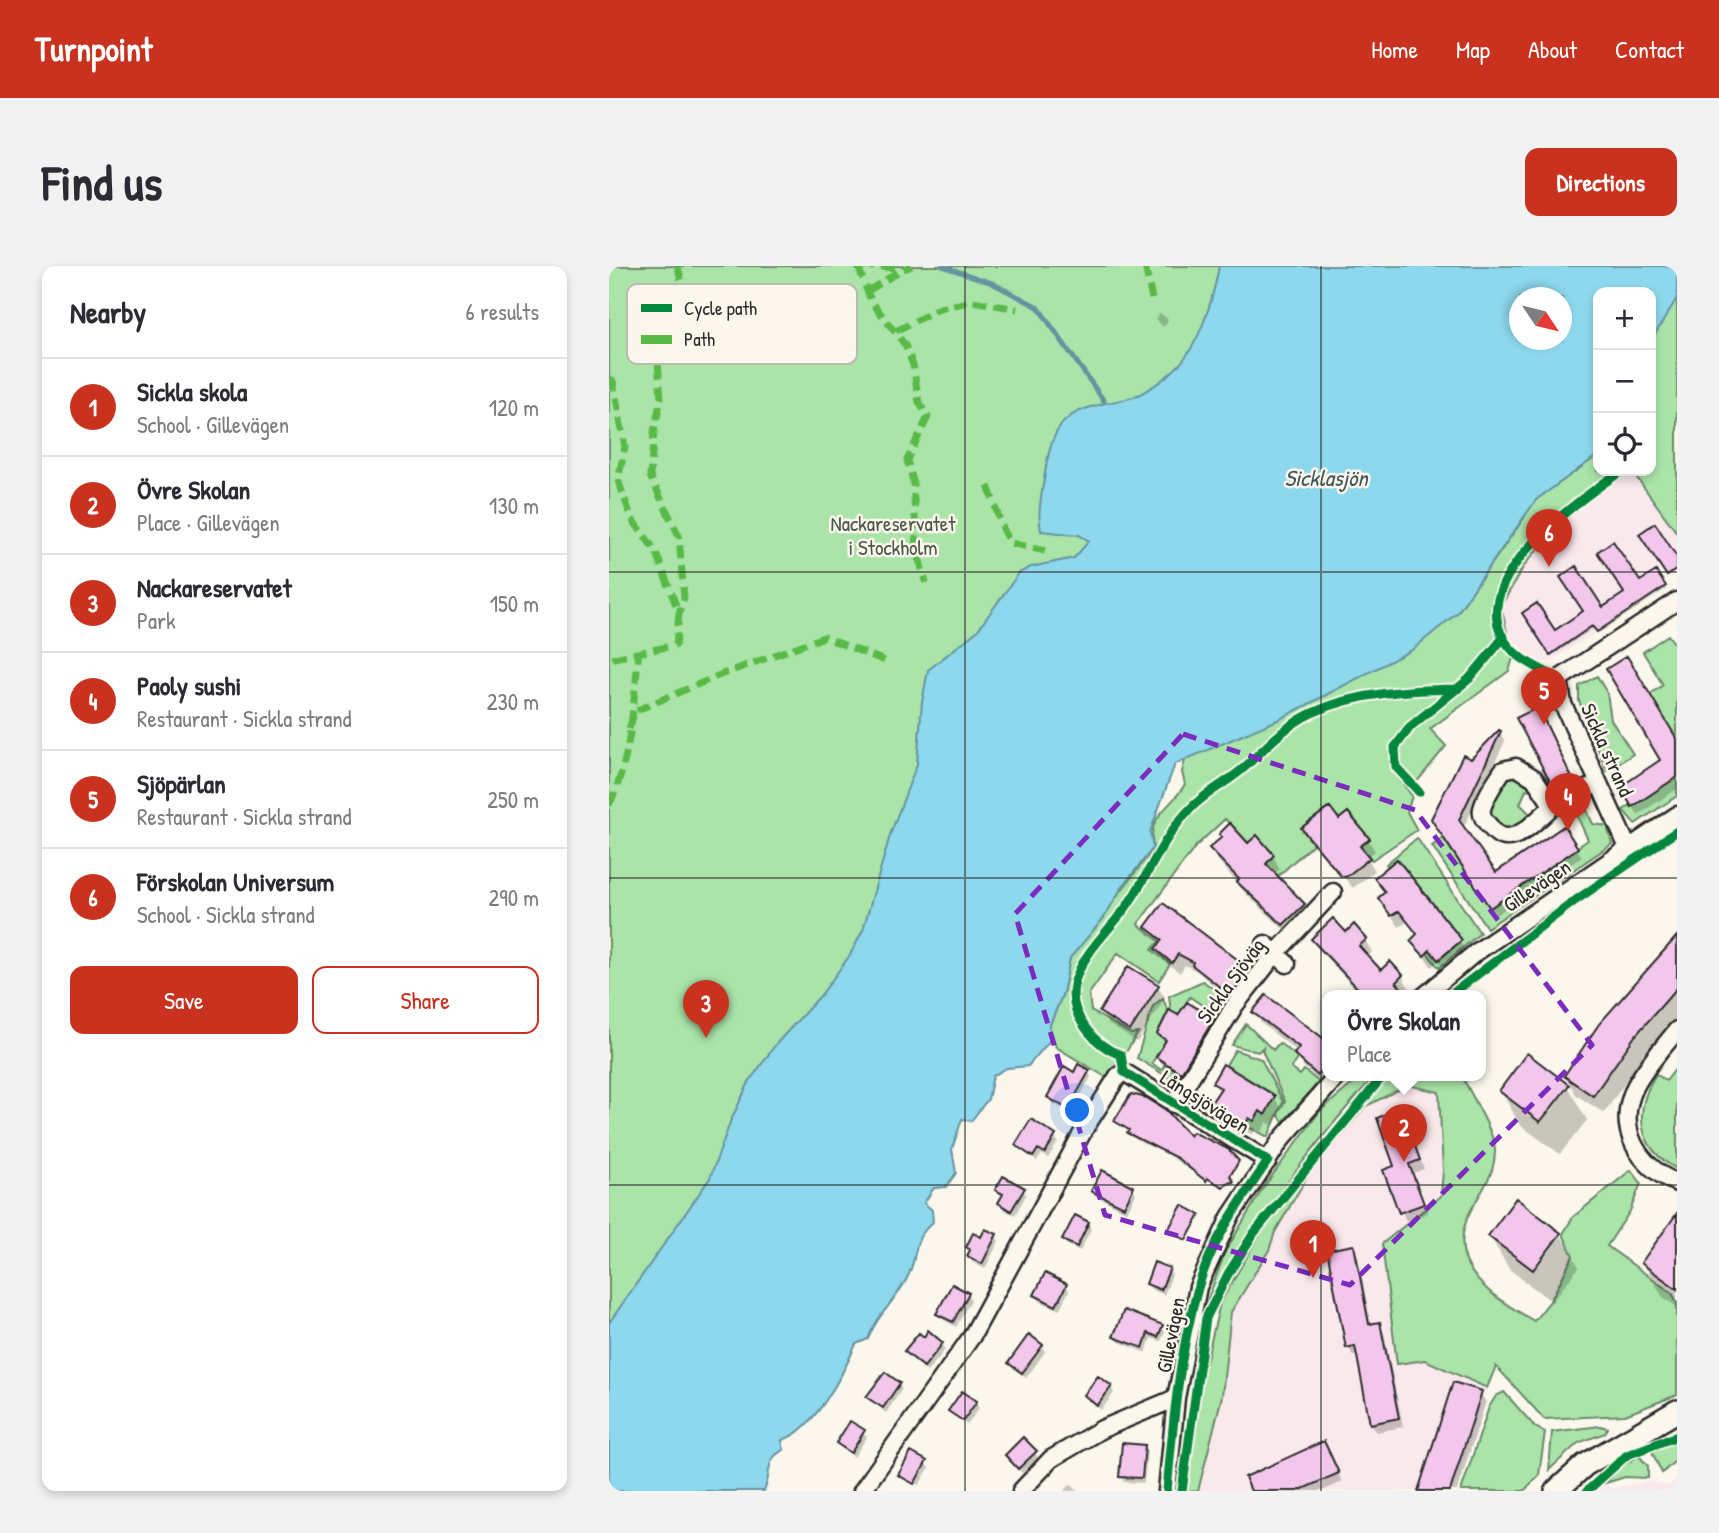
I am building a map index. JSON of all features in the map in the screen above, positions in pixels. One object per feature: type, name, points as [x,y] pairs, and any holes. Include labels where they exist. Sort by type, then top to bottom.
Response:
[{"type":"main road","points":[[1556,1491],[1585,1465],[1677,1411]]},
{"type":"street","name":"Sickla strand","points":[[1629,850],[1563,704],[1559,679],[1677,601]]},
{"type":"street","points":[[1552,806],[1534,778],[1516,767],[1503,770],[1482,808],[1482,817],[1496,835],[1507,838],[1519,835],[1552,806],[1598,783]]},
{"type":"street","name":"Gillevägen","points":[[1431,990],[1475,953],[1677,815]]},
{"type":"street","name":"Sickla Sjöväg","points":[[1174,1104],[1235,1005],[1276,954],[1333,892]]},
{"type":"street","points":[[1677,1030],[1635,1088],[1629,1106],[1630,1142],[1648,1166],[1677,1183]]},
{"type":"street","name":"Långsjövägen","points":[[862,1491],[972,1336],[1085,1128],[1118,1076],[1124,1072],[1268,1161]]},
{"type":"street","name":"Gillevägen","points":[[1167,1491],[1176,1398],[1198,1287],[1230,1217],[1281,1140],[1333,1081]]},
{"type":"street","points":[[1021,1491],[1051,1459],[1102,1429],[1176,1398]]},
{"type":"highlighted area","points":[[1183,734],[1415,810],[1592,1045],[1350,1285],[1105,1215],[1015,914]]},
{"type":"shaded area","points":[[1618,476],[1636,476],[1677,533],[1677,557],[1655,524],[1661,567],[1640,581],[1613,541],[1597,551],[1624,593],[1603,607],[1575,566],[1560,577],[1583,611],[1555,630],[1522,614],[1550,654],[1592,626],[1597,632],[1549,662],[1539,663],[1511,638],[1503,626],[1501,606],[1524,566],[1560,521]]},
{"type":"shaded area","points":[[1408,1085],[1439,1091],[1443,1170],[1441,1196],[1382,1244],[1425,1360],[1487,1388],[1454,1491],[1192,1491],[1225,1305],[1310,1172],[1366,1106]]},
{"type":"shaded area","points":[[1677,1478],[1677,1491],[1591,1491],[1599,1484],[1613,1488],[1649,1481],[1669,1486]]},
{"type":"green space","name":"Nackareservatet i Stockholm","points":[[609,266],[1503,266],[634,1491],[609,1491]]},
{"type":"green space","points":[[1677,266],[1677,533],[1636,476],[1656,476],[1656,287],[1624,287]]},
{"type":"green space","points":[[1593,459],[1593,476],[1618,476],[1560,521],[1524,566],[1501,606],[1513,658],[1509,671],[1430,729],[1446,746],[1416,783],[1392,753],[1392,769],[1412,796],[1407,812],[1417,830],[1372,860],[1360,846],[1369,838],[1349,813],[1341,821],[1329,807],[1301,828],[1313,844],[1278,876],[1266,864],[1274,855],[1257,836],[1248,843],[1225,819],[1196,846],[1138,924],[1159,941],[1152,950],[1170,964],[1159,981],[1118,953],[1089,994],[1091,1011],[1131,1034],[1138,1033],[1109,1079],[1056,1047],[1049,1027],[1063,993],[1070,958],[1153,849],[1153,827],[1185,784],[1182,772],[1187,752],[1457,613],[1524,518],[1491,526]]},
{"type":"green space","points":[[1668,635],[1677,647],[1677,739],[1649,695],[1663,685],[1643,652]]},
{"type":"green space","points":[[1597,676],[1607,693],[1611,720],[1633,754],[1607,771],[1579,701],[1579,686]]},
{"type":"green space","points":[[1512,772],[1527,782],[1531,789],[1526,790],[1520,804],[1530,814],[1530,820],[1513,832],[1501,830],[1489,815],[1496,791]]},
{"type":"green space","points":[[1677,777],[1677,796],[1635,824],[1623,810]]},
{"type":"green space","points":[[1581,797],[1593,824],[1607,826],[1612,844],[1487,928],[1432,846],[1443,838],[1490,907],[1588,840],[1571,802]]},
{"type":"green space","points":[[1417,838],[1480,933],[1439,968],[1427,953],[1431,950],[1439,960],[1462,940],[1397,859],[1388,866],[1386,864]]},
{"type":"green space","points":[[1203,981],[1225,998],[1215,1014],[1190,997],[1178,1015],[1171,1012],[1169,996]]},
{"type":"green space","points":[[1163,998],[1168,1012],[1157,1034],[1166,1040],[1152,1063],[1161,1070],[1166,1063],[1180,1072],[1174,1081],[1137,1058],[1153,1006]]},
{"type":"green space","points":[[1246,1024],[1273,1050],[1279,1043],[1298,1057],[1291,1068],[1300,1075],[1304,1070],[1319,1082],[1283,1122],[1278,1114],[1285,1102],[1262,1050],[1264,1046],[1258,1052],[1232,1045]]},
{"type":"green space","points":[[1235,1050],[1261,1059],[1283,1102],[1268,1137],[1244,1125],[1260,1111],[1265,1114],[1275,1095],[1226,1065]]},
{"type":"green space","points":[[1677,1067],[1677,1169],[1654,1150],[1643,1128],[1642,1115],[1644,1101],[1656,1074],[1666,1081]]},
{"type":"green space","points":[[1356,1081],[1370,1081],[1350,1103],[1282,1191],[1240,1252],[1202,1315],[1225,1252],[1263,1188],[1320,1111]]},
{"type":"green space","points":[[1384,1081],[1465,1081],[1487,1124],[1495,1150],[1490,1176],[1469,1214],[1463,1233],[1463,1250],[1468,1266],[1489,1291],[1534,1321],[1551,1300],[1573,1256],[1563,1234],[1573,1217],[1631,1170],[1641,1183],[1630,1211],[1607,1246],[1672,1293],[1677,1302],[1677,1395],[1625,1415],[1544,1419],[1496,1366],[1487,1388],[1425,1360],[1397,1364],[1382,1244],[1441,1196],[1443,1170],[1439,1092],[1408,1085],[1366,1106],[1310,1172],[1275,1232],[1269,1250],[1231,1312],[1222,1396],[1198,1491],[1185,1491],[1200,1388],[1220,1303],[1257,1239],[1299,1181]]},
{"type":"green space","points":[[1504,1392],[1535,1427],[1545,1432],[1539,1475],[1524,1491],[1461,1491],[1489,1407],[1496,1396]]},
{"type":"green space","points":[[1600,1426],[1608,1428],[1605,1433],[1578,1443],[1549,1470],[1552,1432]]},
{"type":"green space","points":[[1677,1439],[1677,1459],[1662,1473],[1652,1452]]},
{"type":"green space","points":[[1639,1456],[1648,1466],[1648,1478],[1625,1477],[1606,1483],[1620,1467]]},
{"type":"water","name":"Sicklasjön","points":[[1219,266],[1677,266],[1677,298],[1656,333],[1656,287],[1593,287],[1593,459],[1536,500],[1457,613],[1412,650],[1280,719],[1175,764],[1150,832],[1153,848],[1122,887],[1104,918],[1070,958],[1063,993],[1049,1027],[1053,1037],[1028,1066],[1007,1068],[993,1076],[988,1099],[971,1121],[962,1119],[952,1149],[956,1173],[946,1187],[934,1188],[924,1203],[932,1210],[933,1222],[918,1241],[905,1283],[868,1339],[856,1344],[835,1385],[816,1414],[794,1435],[782,1440],[784,1450],[771,1462],[764,1491],[609,1491],[609,1323],[710,1178],[731,1120],[749,1082],[776,1044],[821,995],[850,955],[863,930],[891,832],[917,764],[922,702],[928,670],[977,631],[1019,573],[1031,567],[1074,558],[1089,541],[1079,535],[1041,531],[1040,502],[1049,453],[1060,426],[1079,411],[1132,398],[1159,382],[1176,368],[1192,347],[1209,307]]},
{"type":"building","points":[[1655,523],[1677,557],[1677,569],[1667,576],[1639,534]]},
{"type":"building","points":[[1613,541],[1640,581],[1656,571],[1666,586],[1597,632],[1592,626],[1550,655],[1522,613],[1537,603],[1555,630],[1583,611],[1560,577],[1576,566],[1603,607],[1624,593],[1597,552]]},
{"type":"building","points":[[1627,656],[1677,739],[1677,777],[1632,807],[1620,787],[1660,760],[1606,669]]},
{"type":"building","points":[[1538,707],[1572,778],[1553,787],[1516,718]]},
{"type":"building","points":[[1501,731],[1459,820],[1496,872],[1564,826],[1578,848],[1490,908],[1431,819],[1463,755],[1471,759]]},
{"type":"building","points":[[1330,807],[1339,819],[1348,812],[1370,839],[1360,846],[1370,858],[1346,877],[1341,876],[1301,828]]},
{"type":"building","points":[[1230,823],[1248,843],[1257,835],[1274,855],[1266,864],[1305,904],[1283,925],[1237,882],[1239,879],[1209,848],[1222,837],[1219,834]]},
{"type":"building","points":[[1397,859],[1462,940],[1438,960],[1430,950],[1424,956],[1410,941],[1417,934],[1399,911],[1391,916],[1378,898],[1385,892],[1374,878]]},
{"type":"building","points":[[1163,903],[1250,969],[1230,995],[1192,965],[1193,962],[1178,954],[1172,963],[1155,949],[1162,940],[1145,927]]},
{"type":"building","points":[[1333,918],[1346,932],[1354,924],[1367,939],[1359,946],[1381,970],[1390,961],[1403,975],[1396,982],[1403,990],[1359,990],[1311,939]]},
{"type":"building","points":[[1677,936],[1677,988],[1635,1036],[1593,1096],[1564,1076],[1599,1024]]},
{"type":"building","points":[[1128,966],[1159,985],[1130,1031],[1099,1012]]},
{"type":"building","points":[[1266,995],[1322,1037],[1322,1068],[1317,1075],[1294,1054],[1299,1047],[1252,1012]]},
{"type":"building","points":[[1187,1002],[1214,1019],[1181,1073],[1156,1057],[1166,1040],[1157,1034],[1169,1010],[1178,1015]]},
{"type":"building","points":[[1527,1053],[1569,1085],[1540,1122],[1499,1091]]},
{"type":"building","points":[[1078,1064],[1090,1070],[1068,1109],[1047,1097],[1064,1066],[1074,1072]]},
{"type":"building","points":[[1223,1064],[1275,1096],[1265,1115],[1260,1111],[1254,1121],[1249,1118],[1245,1124],[1211,1103],[1221,1088],[1212,1083]]},
{"type":"building","points":[[1131,1094],[1147,1098],[1166,1110],[1190,1136],[1193,1132],[1228,1149],[1239,1161],[1230,1176],[1234,1182],[1226,1183],[1223,1187],[1207,1178],[1206,1181],[1177,1158],[1127,1133],[1129,1130],[1114,1121]]},
{"type":"building","points":[[1401,1108],[1420,1160],[1409,1164],[1424,1204],[1399,1213],[1383,1170],[1394,1166],[1377,1118]]},
{"type":"building","points":[[1031,1119],[1056,1135],[1045,1153],[1038,1149],[1033,1157],[1015,1145]]},
{"type":"building","points":[[1102,1170],[1134,1187],[1124,1207],[1091,1191]]},
{"type":"building","points":[[1003,1176],[1025,1188],[1011,1211],[998,1203],[1003,1194],[995,1190]]},
{"type":"building","points":[[1516,1198],[1561,1233],[1533,1270],[1488,1236]]},
{"type":"building","points":[[1182,1205],[1200,1215],[1186,1240],[1168,1230]]},
{"type":"building","points":[[1677,1213],[1677,1289],[1641,1263]]},
{"type":"building","points":[[1075,1215],[1089,1222],[1077,1247],[1062,1240]]},
{"type":"building","points":[[985,1229],[997,1234],[982,1264],[967,1256],[970,1250],[966,1247],[973,1233],[981,1237]]},
{"type":"building","points":[[1354,1245],[1369,1324],[1380,1322],[1399,1418],[1370,1424],[1355,1346],[1346,1348],[1327,1250]]},
{"type":"building","points":[[1154,1262],[1170,1268],[1161,1290],[1146,1284]]},
{"type":"building","points":[[1045,1273],[1067,1284],[1056,1306],[1034,1295]]},
{"type":"building","points":[[952,1284],[969,1293],[953,1322],[936,1314]]},
{"type":"building","points":[[1124,1310],[1163,1325],[1158,1337],[1148,1333],[1143,1348],[1113,1337]]},
{"type":"building","points":[[928,1330],[943,1343],[924,1367],[904,1351],[919,1333],[924,1337]]},
{"type":"building","points":[[1029,1334],[1043,1345],[1022,1373],[1008,1363]]},
{"type":"building","points":[[885,1372],[900,1383],[883,1408],[866,1397]]},
{"type":"building","points":[[1098,1376],[1112,1386],[1097,1406],[1084,1395]]},
{"type":"building","points":[[1453,1382],[1482,1391],[1450,1491],[1418,1491]]},
{"type":"building","points":[[962,1391],[977,1401],[963,1421],[948,1411]]},
{"type":"building","points":[[850,1421],[865,1430],[851,1453],[836,1443]]},
{"type":"building","points":[[1023,1437],[1037,1451],[1018,1469],[1005,1455]]},
{"type":"building","points":[[1324,1441],[1339,1473],[1298,1491],[1251,1491],[1245,1477]]},
{"type":"building","points":[[1122,1443],[1145,1445],[1142,1478],[1119,1477]]},
{"type":"building","points":[[911,1452],[927,1461],[914,1484],[898,1475]]},
{"type":"waterway","points":[[942,266],[992,283],[1038,307],[1104,401]]},
{"type":"marked path","points":[[677,284],[681,280],[678,266]]},
{"type":"marked path","points":[[858,266],[871,301],[905,345],[913,365],[919,402],[928,417],[907,460],[913,481],[917,551],[926,583]]},
{"type":"marked path","points":[[860,266],[901,268]]},
{"type":"marked path","points":[[868,291],[912,266]]},
{"type":"marked path","points":[[1145,266],[1152,299]]},
{"type":"marked path","points":[[896,331],[940,308],[973,301],[1017,309]]},
{"type":"marked path","points":[[658,364],[661,398],[654,432],[650,476],[679,536],[684,598],[679,613]]},
{"type":"marked path","points":[[609,379],[613,381],[625,447],[618,480],[632,519],[655,550],[679,613],[676,645],[609,659]]},
{"type":"marked path","points":[[988,486],[1011,543],[1045,551]]},
{"type":"marked path","points":[[629,729],[635,711],[720,675],[824,637],[890,663]]},
{"type":"marked path","points":[[609,805],[623,769],[627,750],[639,651]]},
{"type":"cycle path","points":[[1559,679],[1513,651],[1498,626],[1498,600],[1509,574],[1528,549],[1551,525],[1614,476]]},
{"type":"cycle path","points":[[1419,792],[1396,767],[1395,747],[1411,726],[1469,679],[1504,637]]},
{"type":"cycle path","points":[[1167,1491],[1181,1363],[1198,1288],[1219,1238],[1268,1161],[1124,1072],[1121,1055],[1093,1037],[1079,1018],[1073,996],[1077,975],[1088,955],[1133,898],[1181,819],[1197,802],[1239,772],[1285,730],[1312,713],[1365,696],[1402,691],[1458,689]]},
{"type":"cycle path","points":[[1457,990],[1576,900],[1677,831]]},
{"type":"cycle path","points":[[1182,1491],[1206,1318],[1228,1274],[1254,1233],[1379,1081]]},
{"type":"cycle path","points":[[1587,1491],[1627,1455],[1677,1436]]},
{"type":"place","name":"Förskolan Universum","points":[[1549,567]]},
{"type":"place","name":"Sjöpärlan","points":[[1544,725]]},
{"type":"place","name":"Paoly sushi","points":[[1568,831]]},
{"type":"place","name":"Nackareservatet","points":[[706,1038]]},
{"type":"place","name":"Övre Skolan","points":[[1404,1162]]},
{"type":"place","name":"Sickla skola","points":[[1313,1278]]}]
